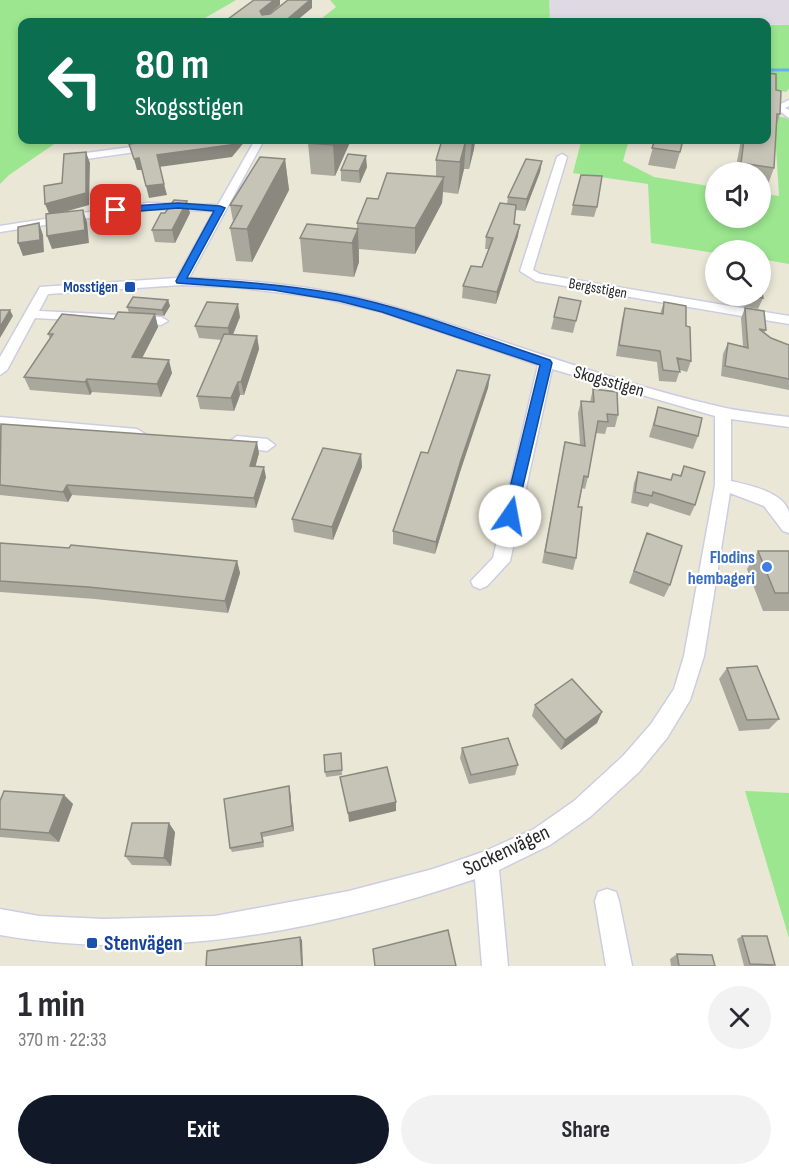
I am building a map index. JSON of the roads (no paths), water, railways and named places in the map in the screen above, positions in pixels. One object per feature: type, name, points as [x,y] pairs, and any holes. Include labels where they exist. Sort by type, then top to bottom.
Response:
[{"type":"street","points":[[789,103],[779,107],[789,115]]},
{"type":"street","points":[[0,370],[45,290],[181,281],[257,144]]},
{"type":"street","points":[[86,156],[161,146]]},
{"type":"street","name":"Bergsstigen","points":[[562,157],[526,271],[536,277],[789,320]]},
{"type":"street","points":[[0,229],[147,206],[220,208]]},
{"type":"street","name":"Skogsstigen","points":[[181,281],[273,287],[339,298],[386,309],[546,363],[723,413]]},
{"type":"street","points":[[31,314],[161,321]]},
{"type":"street","points":[[480,581],[501,561],[546,363]]},
{"type":"street","points":[[723,413],[789,422]]},
{"type":"street","name":"Sockenvägen","points":[[0,922],[39,928],[104,932],[215,929],[349,903],[433,881],[486,863],[542,837],[582,809],[631,764],[665,722],[683,693],[694,656],[723,485],[723,413]]},
{"type":"street","points":[[0,422],[148,435]]},
{"type":"street","points":[[224,441],[267,445]]},
{"type":"street","points":[[723,485],[770,500],[781,510],[789,526]]},
{"type":"street","points":[[486,863],[495,966]]},
{"type":"street","points":[[607,901],[619,966]]},
{"type":"waterway","points":[[771,70],[789,70]]},
{"type":"place","name":"Mosstigen","points":[[130,287]]},
{"type":"place","name":"Flodins hembageri","points":[[767,567]]},
{"type":"place","name":"Stenvägen","points":[[92,943]]}]
